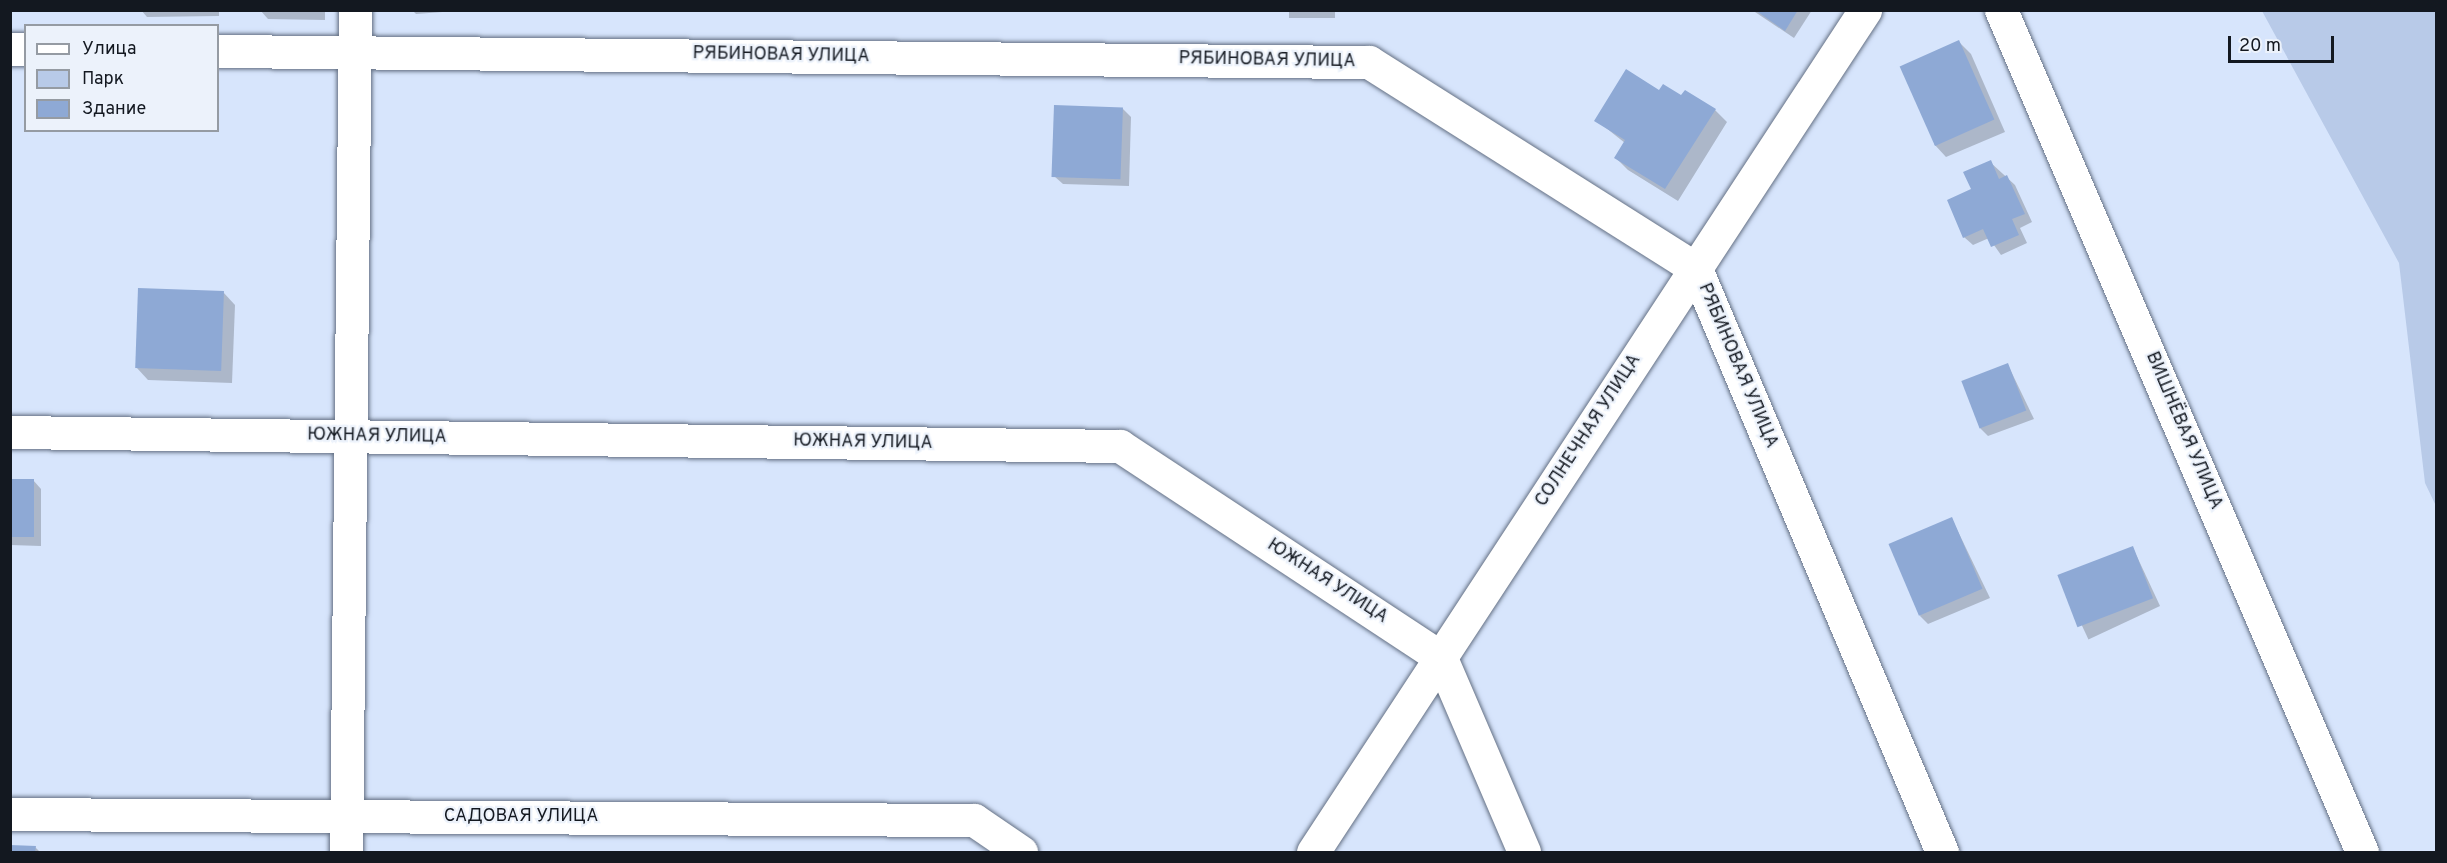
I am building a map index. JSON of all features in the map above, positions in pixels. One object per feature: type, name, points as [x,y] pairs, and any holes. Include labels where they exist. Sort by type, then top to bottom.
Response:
[{"type":"street","points":[[346,852],[355,10]]},
{"type":"street","name":"СОЛНЕЧНАЯ УЛИЦА","points":[[1313,852],[1865,10]]},
{"type":"street","name":"ВИШНЁВАЯ УЛИЦА","points":[[2001,10],[2362,852]]},
{"type":"street","name":"РЯБИНОВАЯ УЛИЦА","points":[[219,51],[1369,62],[1695,269],[1942,852]]},
{"type":"street","name":"ЮЖНАЯ УЛИЦА","points":[[10,432],[1120,446],[1441,658]]},
{"type":"street","points":[[1441,658],[1524,852]]},
{"type":"street","name":"САДОВАЯ УЛИЦА","points":[[10,814],[974,820],[1021,852]]},
{"type":"green space","points":[[2262,11],[2436,11],[2436,506],[2425,483],[2399,263]]},
{"type":"building","points":[[1755,10],[1798,10],[1785,31]]},
{"type":"building","points":[[1959,40],[1994,119],[1935,146],[1900,66]]},
{"type":"building","points":[[1626,69],[1659,90],[1663,84],[1681,95],[1685,90],[1716,109],[1665,189],[1614,158],[1625,140],[1594,121]]},
{"type":"building","points":[[1054,105],[1123,107],[1120,179],[1051,177]]},
{"type":"building","points":[[1991,160],[1999,179],[2007,175],[2025,214],[2012,219],[2019,235],[1991,247],[1983,229],[1963,238],[1947,200],[1971,189],[1963,172]]},
{"type":"building","points":[[138,288],[224,291],[221,371],[135,368]]},
{"type":"building","points":[[2008,363],[2026,411],[1980,429],[1961,381]]},
{"type":"building","points":[[10,479],[34,479],[34,537],[10,537]]},
{"type":"building","points":[[1952,517],[1982,589],[1919,616],[1888,544]]},
{"type":"building","points":[[2133,546],[2153,598],[2077,627],[2057,575]]},
{"type":"building","points":[[10,845],[36,846],[35,852],[10,852]]}]
